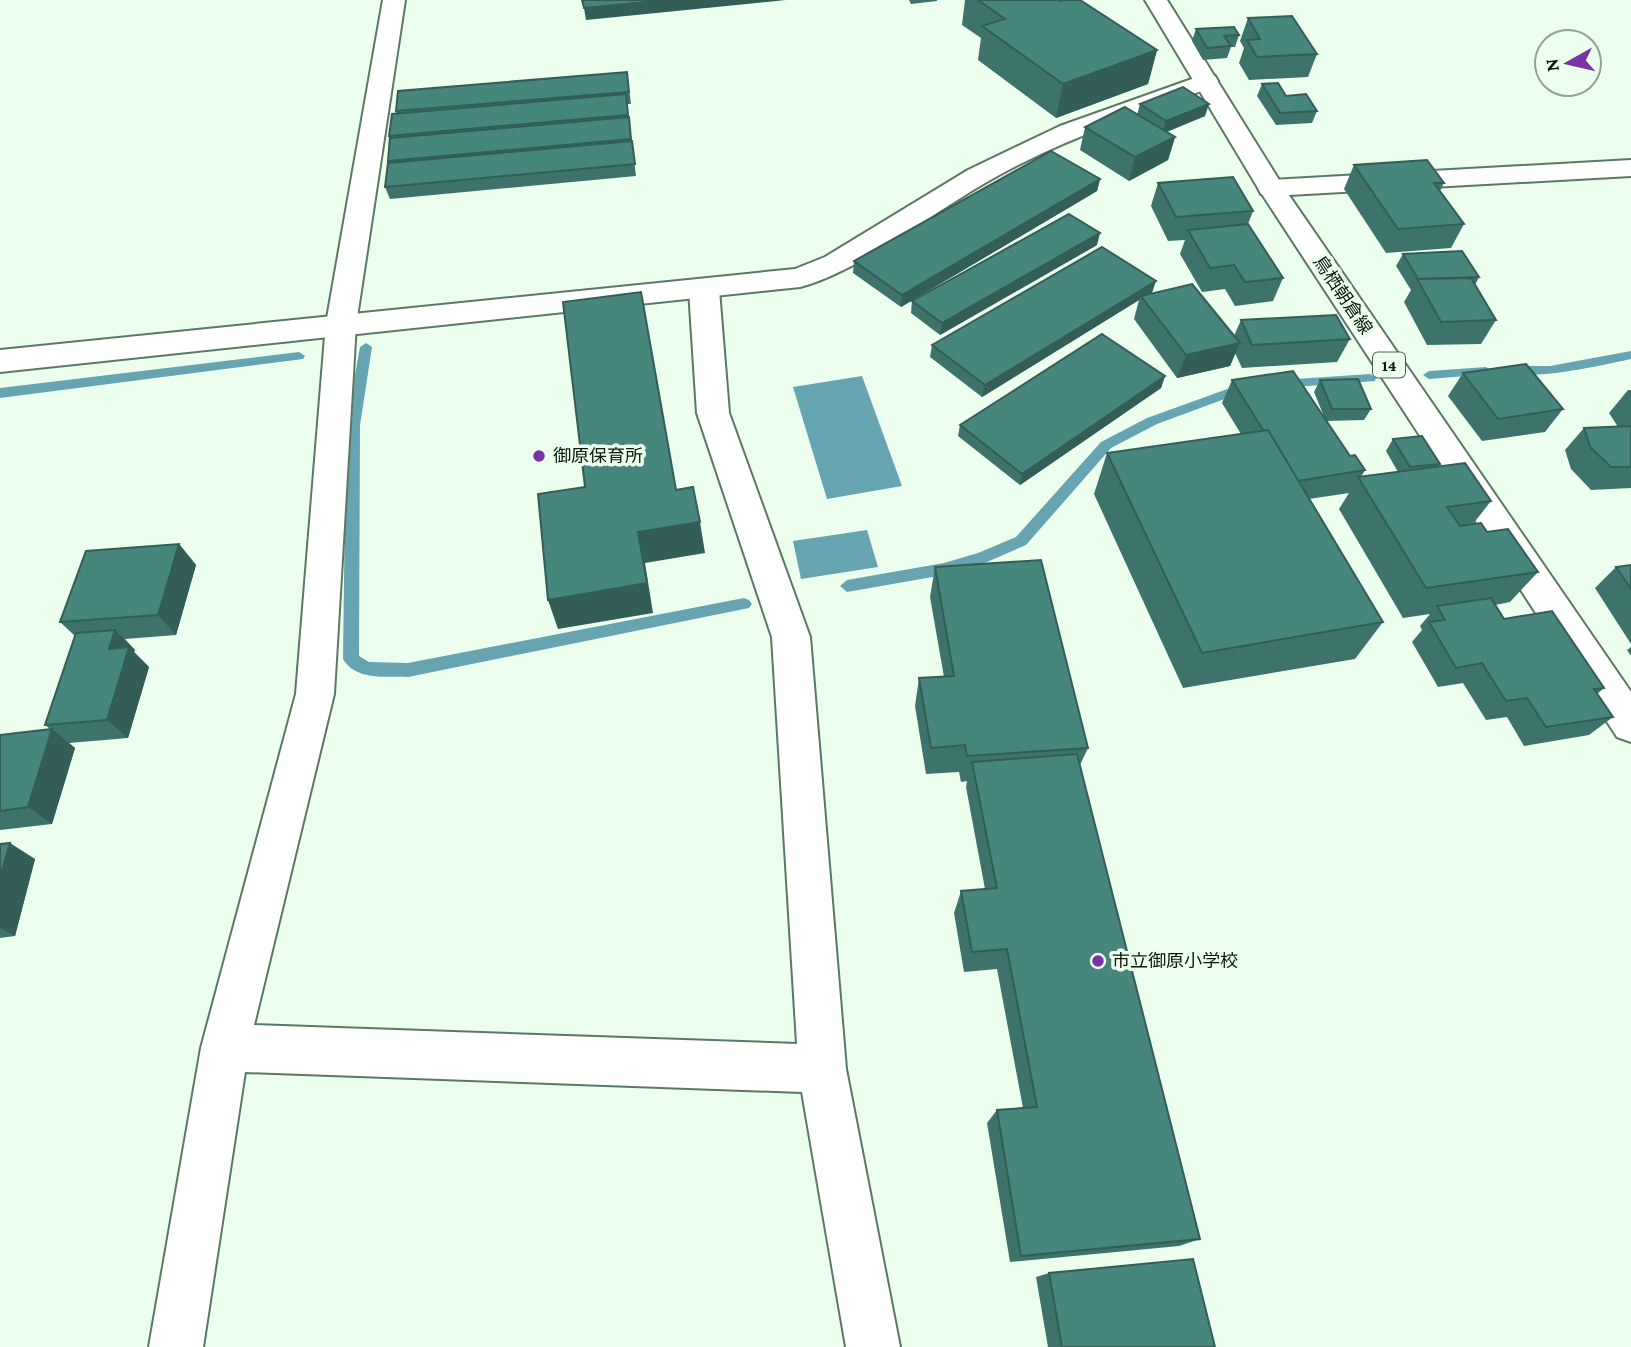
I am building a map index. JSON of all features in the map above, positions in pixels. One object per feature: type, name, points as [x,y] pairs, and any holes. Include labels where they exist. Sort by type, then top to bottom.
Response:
[{"type":"street","points":[[176,1347],[225,1048],[315,694],[341,324],[394,0]]},
{"type":"street","name":"鳥栖朝倉線","points":[[1156,0],[1271,188],[1631,724]]},
{"type":"street","points":[[0,361],[800,278],[835,263],[977,176],[1069,131],[1206,81]]},
{"type":"street","points":[[1271,188],[1631,168]]},
{"type":"street","points":[[704,290],[713,413],[791,637],[822,1069],[873,1347]]},
{"type":"street","points":[[225,1048],[822,1069]]},
{"type":"water","points":[[862,376],[902,486],[827,499],[793,387]]},
{"type":"water","points":[[867,530],[878,567],[801,579],[793,541]]},
{"type":"building","points":[[582,0],[668,0],[584,8]]},
{"type":"building","points":[[978,0],[1080,0],[1157,50],[1063,84],[982,26],[1005,19]]},
{"type":"building","points":[[1292,16],[1317,54],[1257,57],[1247,40],[1260,39],[1248,18]]},
{"type":"building","points":[[1234,27],[1239,35],[1224,36],[1231,46],[1207,48],[1196,29]]},
{"type":"building","points":[[627,72],[629,92],[396,111],[398,91]]},
{"type":"building","points":[[1278,83],[1286,96],[1306,94],[1317,111],[1280,113],[1262,84]]},
{"type":"building","points":[[1183,87],[1209,104],[1166,121],[1140,104]]},
{"type":"building","points":[[626,94],[628,115],[389,136],[392,114]]},
{"type":"building","points":[[1125,107],[1175,137],[1135,157],[1085,127]]},
{"type":"building","points":[[629,117],[631,139],[388,161],[390,138]]},
{"type":"building","points":[[632,141],[635,164],[385,187],[388,163]]},
{"type":"building","points":[[1051,151],[1100,179],[902,295],[854,261]]},
{"type":"building","points":[[1427,160],[1444,183],[1434,183],[1464,224],[1398,229],[1354,165]]},
{"type":"building","points":[[1233,177],[1253,211],[1176,217],[1158,183]]},
{"type":"building","points":[[1069,214],[1100,233],[942,323],[912,301]]},
{"type":"building","points":[[1248,224],[1283,278],[1245,282],[1234,265],[1210,268],[1188,230]]},
{"type":"building","points":[[1102,247],[1156,281],[985,385],[932,345]]},
{"type":"building","points":[[1462,251],[1479,277],[1418,279],[1403,254]]},
{"type":"building","points":[[1471,278],[1496,320],[1441,322],[1417,279]]},
{"type":"building","points":[[1192,284],[1240,343],[1186,355],[1141,296]]},
{"type":"building","points":[[641,292],[676,490],[693,487],[700,522],[638,532],[647,583],[548,600],[538,494],[585,487],[563,302]]},
{"type":"building","points":[[1336,315],[1350,339],[1252,345],[1241,320]]},
{"type":"building","points":[[1102,334],[1165,376],[1022,474],[960,425]]},
{"type":"building","points":[[1526,364],[1563,409],[1498,419],[1463,373]]},
{"type":"building","points":[[1293,371],[1350,456],[1355,455],[1365,470],[1298,481],[1268,430],[1263,430],[1232,380]]},
{"type":"building","points":[[1358,379],[1371,409],[1332,409],[1320,380]]},
{"type":"building","points":[[1631,426],[1631,467],[1611,467],[1590,447],[1584,428]]},
{"type":"building","points":[[1268,430],[1383,622],[1202,653],[1107,453]]},
{"type":"building","points":[[1422,436],[1440,464],[1410,467],[1393,439]]},
{"type":"building","points":[[1465,463],[1491,501],[1447,507],[1460,526],[1481,523],[1487,532],[1508,529],[1538,572],[1426,588],[1358,477]]},
{"type":"building","points":[[179,544],[158,615],[60,622],[86,551]]},
{"type":"building","points":[[1041,560],[1088,748],[967,756],[965,745],[931,748],[919,678],[954,676],[935,567]]},
{"type":"building","points":[[1631,565],[1631,589],[1616,567]]},
{"type":"building","points":[[1491,598],[1504,619],[1552,611],[1604,688],[1594,689],[1613,717],[1546,727],[1527,698],[1506,701],[1482,663],[1456,668],[1429,622],[1445,620],[1437,606]]},
{"type":"building","points":[[115,630],[109,649],[129,647],[107,720],[45,725],[76,633]]},
{"type":"building","points":[[52,729],[28,807],[0,811],[0,735]]},
{"type":"building","points":[[1077,754],[1200,1239],[1021,1256],[997,1110],[1037,1107],[1007,949],[972,952],[961,891],[997,888],[972,762]]},
{"type":"building","points":[[10,843],[0,877],[0,844]]},
{"type":"building","points":[[1193,1259],[1215,1347],[1062,1347],[1049,1273]]},
{"type":"waterway","points":[[366,347],[353,425],[351,659],[366,669],[408,670],[744,604]]},
{"type":"waterway","points":[[1512,370],[1550,370],[1631,355]]},
{"type":"waterway","points":[[0,393],[299,356]]},
{"type":"waterway","points":[[1429,375],[1486,371]]},
{"type":"waterway","points":[[1281,384],[1370,378]]},
{"type":"waterway","points":[[847,586],[944,569],[982,558],[1021,541],[1106,445],[1152,421],[1244,387]]},
{"type":"place","name":"御原保育所","points":[[539,456]]},
{"type":"place","name":"市立御原小学校","points":[[1098,961]]}]
